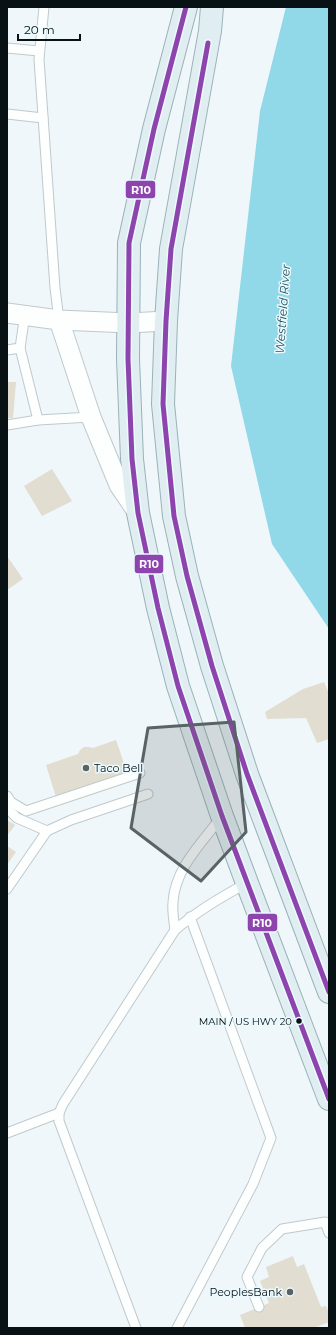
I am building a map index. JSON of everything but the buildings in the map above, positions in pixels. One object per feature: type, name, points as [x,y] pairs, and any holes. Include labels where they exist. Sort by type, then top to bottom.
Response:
[{"type":"main road","points":[[186,7],[154,129],[129,243],[128,359],[132,459],[138,513],[158,608],[178,686],[222,816],[329,1099]]},
{"type":"main road","points":[[212,7],[210,31],[171,249],[166,321],[163,404],[174,516],[187,576],[212,666],[247,774],[329,992]]},
{"type":"street","points":[[16,314],[59,320],[129,323],[166,321]]},
{"type":"street","points":[[59,320],[91,417],[119,485],[138,513]]},
{"type":"lane","points":[[44,7],[39,59],[55,288],[59,320]]},
{"type":"lane","points":[[7,48],[40,51]]},
{"type":"lane","points":[[7,114],[43,118]]},
{"type":"lane","points":[[16,314],[20,348],[38,420]]},
{"type":"lane","points":[[7,350],[20,348]]},
{"type":"lane","points":[[7,425],[38,420],[91,417]]},
{"type":"lane","points":[[7,796],[11,802],[26,812],[140,773]]},
{"type":"lane","points":[[7,889],[47,831],[72,820],[148,794]]},
{"type":"lane","points":[[7,808],[17,818],[47,831]]},
{"type":"lane","points":[[175,930],[173,902],[178,877],[202,841],[222,816]]},
{"type":"lane","points":[[136,1328],[59,1121],[59,1113],[63,1104],[175,930],[190,917],[224,895],[247,883]]},
{"type":"lane","points":[[177,1328],[253,1184],[271,1138],[190,917]]},
{"type":"lane","points":[[7,1133],[59,1113]]},
{"type":"lane","points":[[259,1307],[248,1277],[262,1248],[282,1229],[325,1222],[329,1233]]},
{"type":"highlighted area","points":[[234,722],[246,832],[201,881],[131,828],[148,728]]},
{"type":"water","name":"Westfield River","points":[[286,7],[329,7],[329,629],[272,544],[231,366],[260,111]]},
{"type":"transit line","name":"R10","points":[[186,7],[154,129],[129,243],[128,359],[132,459],[138,513],[158,608],[178,686],[222,816],[329,1099]]},
{"type":"transit line","name":"R10","points":[[208,43],[171,249],[166,321],[163,404],[174,516],[187,576],[212,666],[247,774],[329,992]]},
{"type":"place","name":"Taco Bell","points":[[86,768]]},
{"type":"place","name":"MAIN / US HWY 20","points":[[299,1021]]},
{"type":"place","name":"PeoplesBank","points":[[290,1292]]}]
